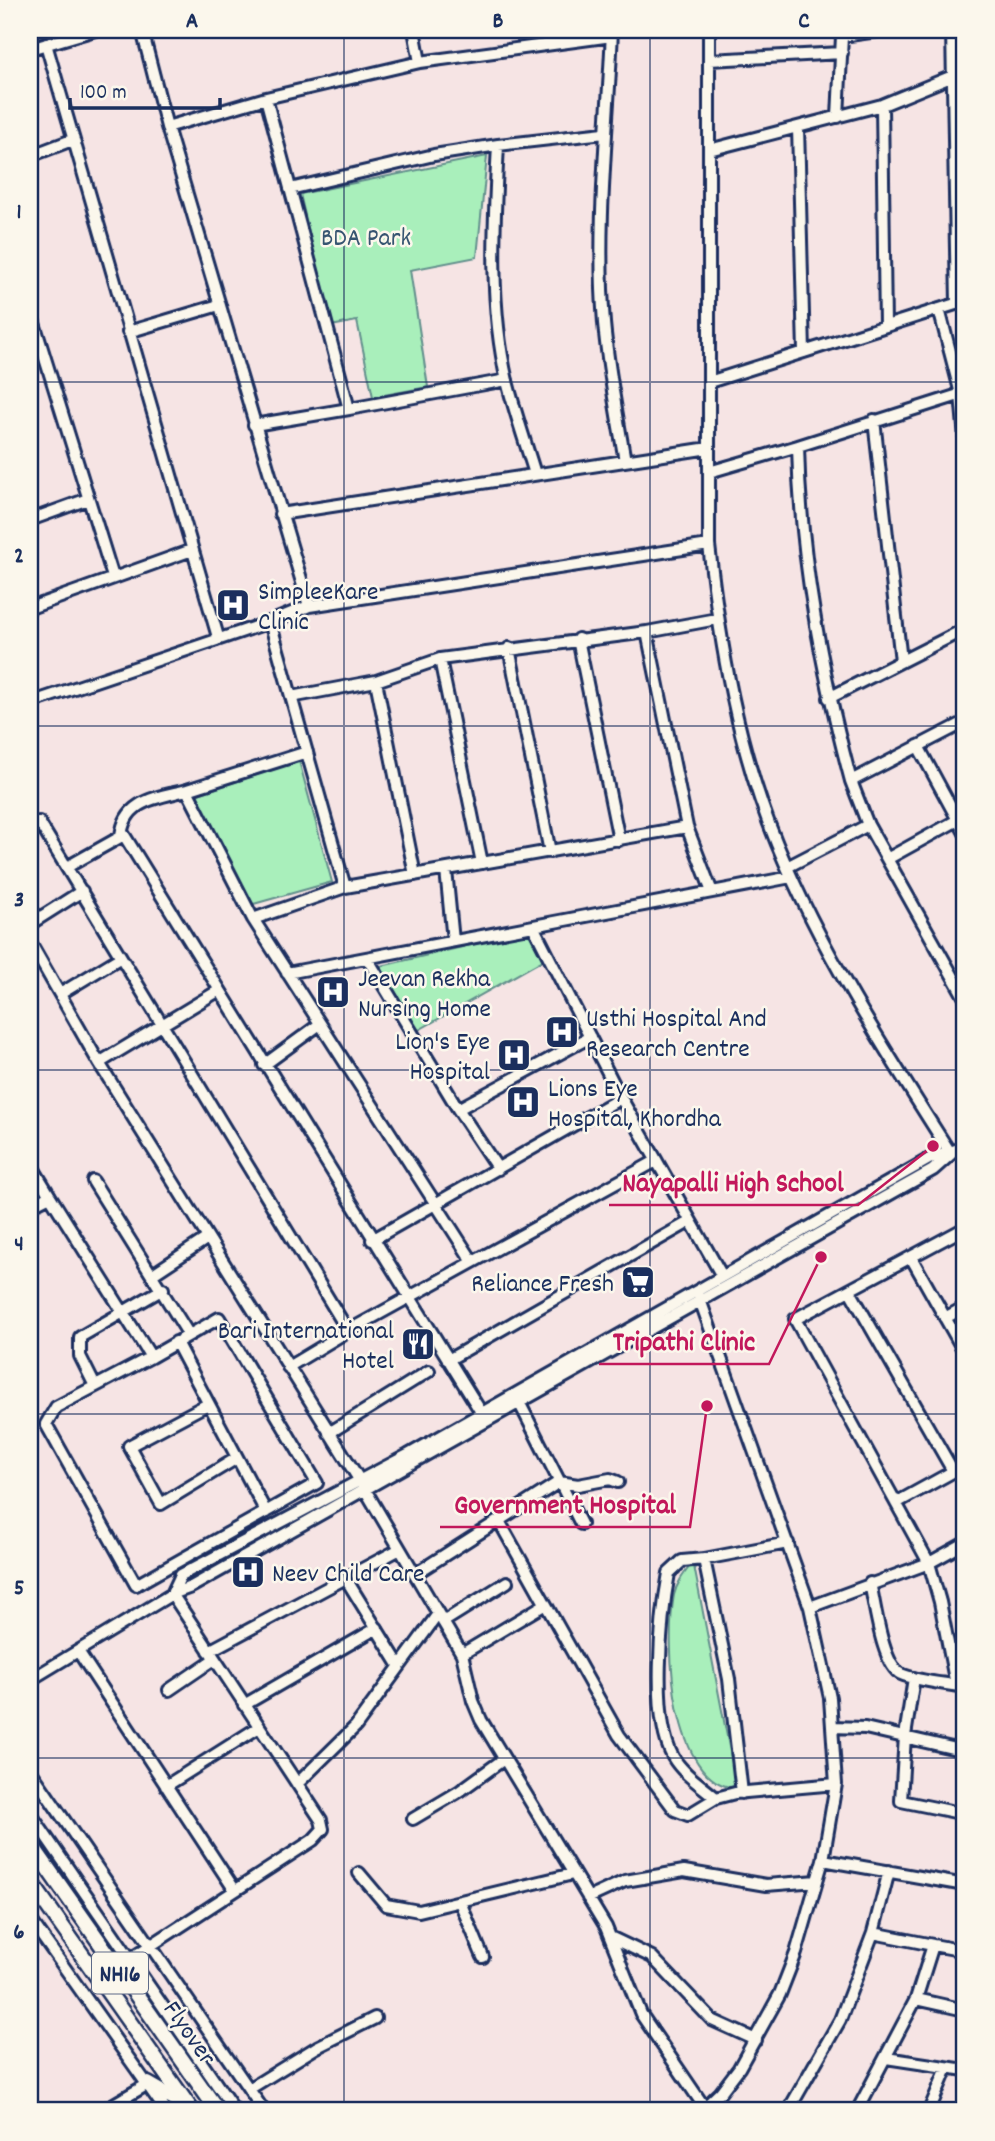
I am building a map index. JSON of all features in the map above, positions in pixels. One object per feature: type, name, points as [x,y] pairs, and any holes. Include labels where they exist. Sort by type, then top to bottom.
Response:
[{"type":"highway","name":"Flyover","points":[[30,1843],[215,2107]]},
{"type":"highway","name":"Flyover","points":[[30,1881],[191,2110]]},
{"type":"highway","points":[[148,2084],[191,2110]]},
{"type":"street","points":[[30,49],[95,30]]},
{"type":"street","points":[[142,30],[167,127],[309,606]]},
{"type":"street","points":[[414,30],[419,62]]},
{"type":"street","points":[[709,30],[709,545],[717,619],[755,783],[789,872],[811,922],[951,1154]]},
{"type":"street","points":[[838,117],[843,33],[885,30]]},
{"type":"street","points":[[709,382],[961,302],[960,203],[952,30]]},
{"type":"street","points":[[167,127],[266,98],[419,62],[612,33],[601,197],[604,324],[625,461]]},
{"type":"street","points":[[46,44],[218,638]]},
{"type":"street","points":[[709,60],[842,53]]},
{"type":"street","points":[[709,150],[881,106],[953,76]]},
{"type":"street","points":[[266,98],[349,409]]},
{"type":"street","points":[[881,106],[885,327]]},
{"type":"street","points":[[798,127],[804,352]]},
{"type":"street","points":[[290,189],[410,160],[498,145],[604,133]]},
{"type":"street","points":[[30,156],[72,140]]},
{"type":"street","points":[[498,145],[495,286],[507,380],[535,474]]},
{"type":"street","points":[[128,332],[219,305]]},
{"type":"street","points":[[939,309],[963,393],[965,439]]},
{"type":"street","points":[[30,310],[113,577]]},
{"type":"street","points":[[254,425],[507,380]]},
{"type":"street","points":[[709,472],[963,393]]},
{"type":"street","points":[[874,420],[901,661]]},
{"type":"street","points":[[797,446],[807,567],[829,698],[851,781],[868,825],[965,998]]},
{"type":"street","points":[[280,514],[709,448]]},
{"type":"street","points":[[30,520],[88,499]]},
{"type":"street","points":[[30,702],[270,622],[309,606],[709,545]]},
{"type":"street","points":[[30,608],[192,550]]},
{"type":"street","points":[[291,697],[376,681],[440,659],[647,632],[717,619]]},
{"type":"street","points":[[270,622],[345,887]]},
{"type":"street","points":[[829,698],[965,629]]},
{"type":"street","points":[[647,632],[687,827],[712,892]]},
{"type":"street","points":[[579,639],[619,840]]},
{"type":"street","points":[[509,648],[550,852]]},
{"type":"street","points":[[440,659],[482,863]]},
{"type":"street","points":[[376,681],[415,875]]},
{"type":"street","points":[[851,781],[965,722]]},
{"type":"street","points":[[918,746],[962,818],[965,832]]},
{"type":"street","points":[[121,837],[123,821],[136,804],[307,752]]},
{"type":"street","points":[[187,790],[253,919],[472,1262]]},
{"type":"street","points":[[887,859],[962,818]]},
{"type":"street","points":[[30,827],[39,822],[348,1331]]},
{"type":"street","points":[[287,972],[712,892],[789,872],[868,825]]},
{"type":"street","points":[[253,919],[345,887],[687,827]]},
{"type":"street","points":[[67,867],[124,835],[372,1240],[481,1412]]},
{"type":"street","points":[[446,870],[453,941]]},
{"type":"street","points":[[30,924],[82,891]]},
{"type":"street","points":[[533,926],[621,1098],[722,1276]]},
{"type":"street","points":[[30,942],[99,1063],[206,1239],[363,1486],[462,1654],[476,1710],[610,1937],[641,2014],[704,2110],[739,2068],[780,1994],[796,1953],[823,1860],[836,1784],[830,1698],[810,1607],[698,1296]]},
{"type":"street","points":[[60,994],[121,957]]},
{"type":"street","points":[[367,958],[458,1109],[498,1169]]},
{"type":"street","points":[[99,1063],[218,991]]},
{"type":"street","points":[[264,1065],[320,1024]]},
{"type":"street","points":[[458,1109],[590,1037]]},
{"type":"street","points":[[372,1240],[621,1098]]},
{"type":"street","points":[[30,1680],[173,1594],[191,1587],[363,1486],[481,1412],[933,1170],[951,1154],[965,1147]]},
{"type":"street","points":[[173,1594],[181,1575],[363,1486],[520,1404],[698,1296],[722,1276],[931,1158],[951,1154]]},
{"type":"street","points":[[288,1367],[348,1331],[656,1161]]},
{"type":"street","points":[[30,1164],[151,1357]]},
{"type":"street","points":[[93,1181],[163,1289],[189,1335]]},
{"type":"street","points":[[30,1206],[50,1196]]},
{"type":"street","points":[[448,1360],[689,1222]]},
{"type":"street","points":[[870,1583],[888,1659],[895,1670],[914,1678],[961,1686],[929,1563],[795,1319],[912,1259],[965,1228]]},
{"type":"street","points":[[153,1274],[206,1239]]},
{"type":"street","points":[[912,1259],[965,1353]]},
{"type":"street","points":[[96,1386],[79,1356],[78,1342],[84,1332],[163,1289]]},
{"type":"street","points":[[850,1291],[953,1471]]},
{"type":"street","points":[[945,1318],[965,1307]]},
{"type":"street","points":[[219,1318],[317,1483],[136,1585],[46,1424],[56,1406],[176,1342],[219,1318]]},
{"type":"street","points":[[176,1342],[265,1512]]},
{"type":"street","points":[[330,1433],[429,1371]]},
{"type":"street","points":[[208,1404],[129,1446],[161,1504],[237,1458]]},
{"type":"street","points":[[520,1404],[581,1524]]},
{"type":"street","points":[[896,1503],[965,1465]]},
{"type":"street","points":[[415,1574],[559,1482],[578,1485],[610,1479],[618,1482]]},
{"type":"street","points":[[251,1521],[259,1535]]},
{"type":"street","points":[[499,1521],[544,1605],[587,1673],[619,1735],[675,1810],[688,1815],[716,1798],[836,1784]]},
{"type":"street","points":[[716,1798],[679,1767],[671,1753],[662,1701],[661,1660],[669,1573],[682,1562],[788,1543]]},
{"type":"street","points":[[810,1607],[929,1563],[965,1543]]},
{"type":"street","points":[[169,1690],[211,1656],[400,1549]]},
{"type":"street","points":[[704,1559],[729,1679],[742,1793]]},
{"type":"street","points":[[346,1579],[399,1665]]},
{"type":"street","points":[[297,1784],[356,1726],[399,1665],[440,1618],[507,1582]]},
{"type":"street","points":[[130,1959],[313,1840],[323,1829],[321,1819],[211,1656],[173,1594]]},
{"type":"street","points":[[462,1654],[544,1605]]},
{"type":"street","points":[[244,1705],[377,1628]]},
{"type":"street","points":[[78,1651],[234,1889]]},
{"type":"street","points":[[914,1678],[905,1736],[901,1801],[965,1814]]},
{"type":"street","points":[[166,1786],[259,1727]]},
{"type":"street","points":[[832,1727],[865,1728],[965,1751]]},
{"type":"street","points":[[413,1819],[460,1791],[504,1759]]},
{"type":"street","points":[[30,1770],[264,2111]]},
{"type":"street","points":[[30,1813],[235,2111]]},
{"type":"street","points":[[823,1860],[965,1885]]},
{"type":"street","points":[[588,1898],[625,1881],[684,1871],[766,1885],[817,1881]]},
{"type":"street","points":[[788,2111],[840,2020],[873,1933],[889,1871]]},
{"type":"street","points":[[359,1873],[377,1898],[402,1910],[419,1910],[460,1902],[573,1874]]},
{"type":"street","points":[[460,1902],[483,1957]]},
{"type":"street","points":[[30,1919],[166,2111]]},
{"type":"street","points":[[873,1933],[965,1951]]},
{"type":"street","points":[[610,1937],[652,1957],[712,2020],[756,2040]]},
{"type":"street","points":[[858,2111],[916,1999],[933,1945]]},
{"type":"street","points":[[916,1999],[965,2010]]},
{"type":"street","points":[[249,2089],[317,2047],[375,2018]]},
{"type":"street","points":[[886,2058],[965,2070]]},
{"type":"street","points":[[929,2111],[947,2067]]},
{"type":"street","points":[[102,2111],[148,2084]]},
{"type":"green space","name":"BDA Park","points":[[487,156],[477,257],[410,270],[428,387],[373,397],[357,321],[331,326],[300,194]]},
{"type":"green space","points":[[299,761],[332,882],[250,905],[195,795]]},
{"type":"green space","points":[[526,932],[533,937],[543,960],[417,1031],[377,967]]},
{"type":"green space","points":[[690,1566],[694,1566],[737,1788],[715,1781],[698,1763],[686,1738],[677,1708],[671,1617],[675,1591]]},
{"type":"place","name":"SimpleeKare Clinic","points":[[233,605]]},
{"type":"place","name":"Jeevan Rekha Nursing Home","points":[[333,992]]},
{"type":"place","name":"Usthi Hospital And Research Centre","points":[[562,1032]]},
{"type":"place","name":"Lion's Eye Hospital","points":[[514,1055]]},
{"type":"place","name":"Lions Eye Hospital, Khordha","points":[[523,1102]]},
{"type":"place","name":"Nayapalli High School","points":[[933,1146]]},
{"type":"place","name":"Tripathi Clinic","points":[[821,1257]]},
{"type":"place","name":"Reliance Fresh","points":[[638,1282]]},
{"type":"place","name":"Bari International Hotel","points":[[418,1344]]},
{"type":"place","name":"Government Hospital","points":[[707,1406]]},
{"type":"place","name":"Neev Child Care","points":[[248,1572]]}]
